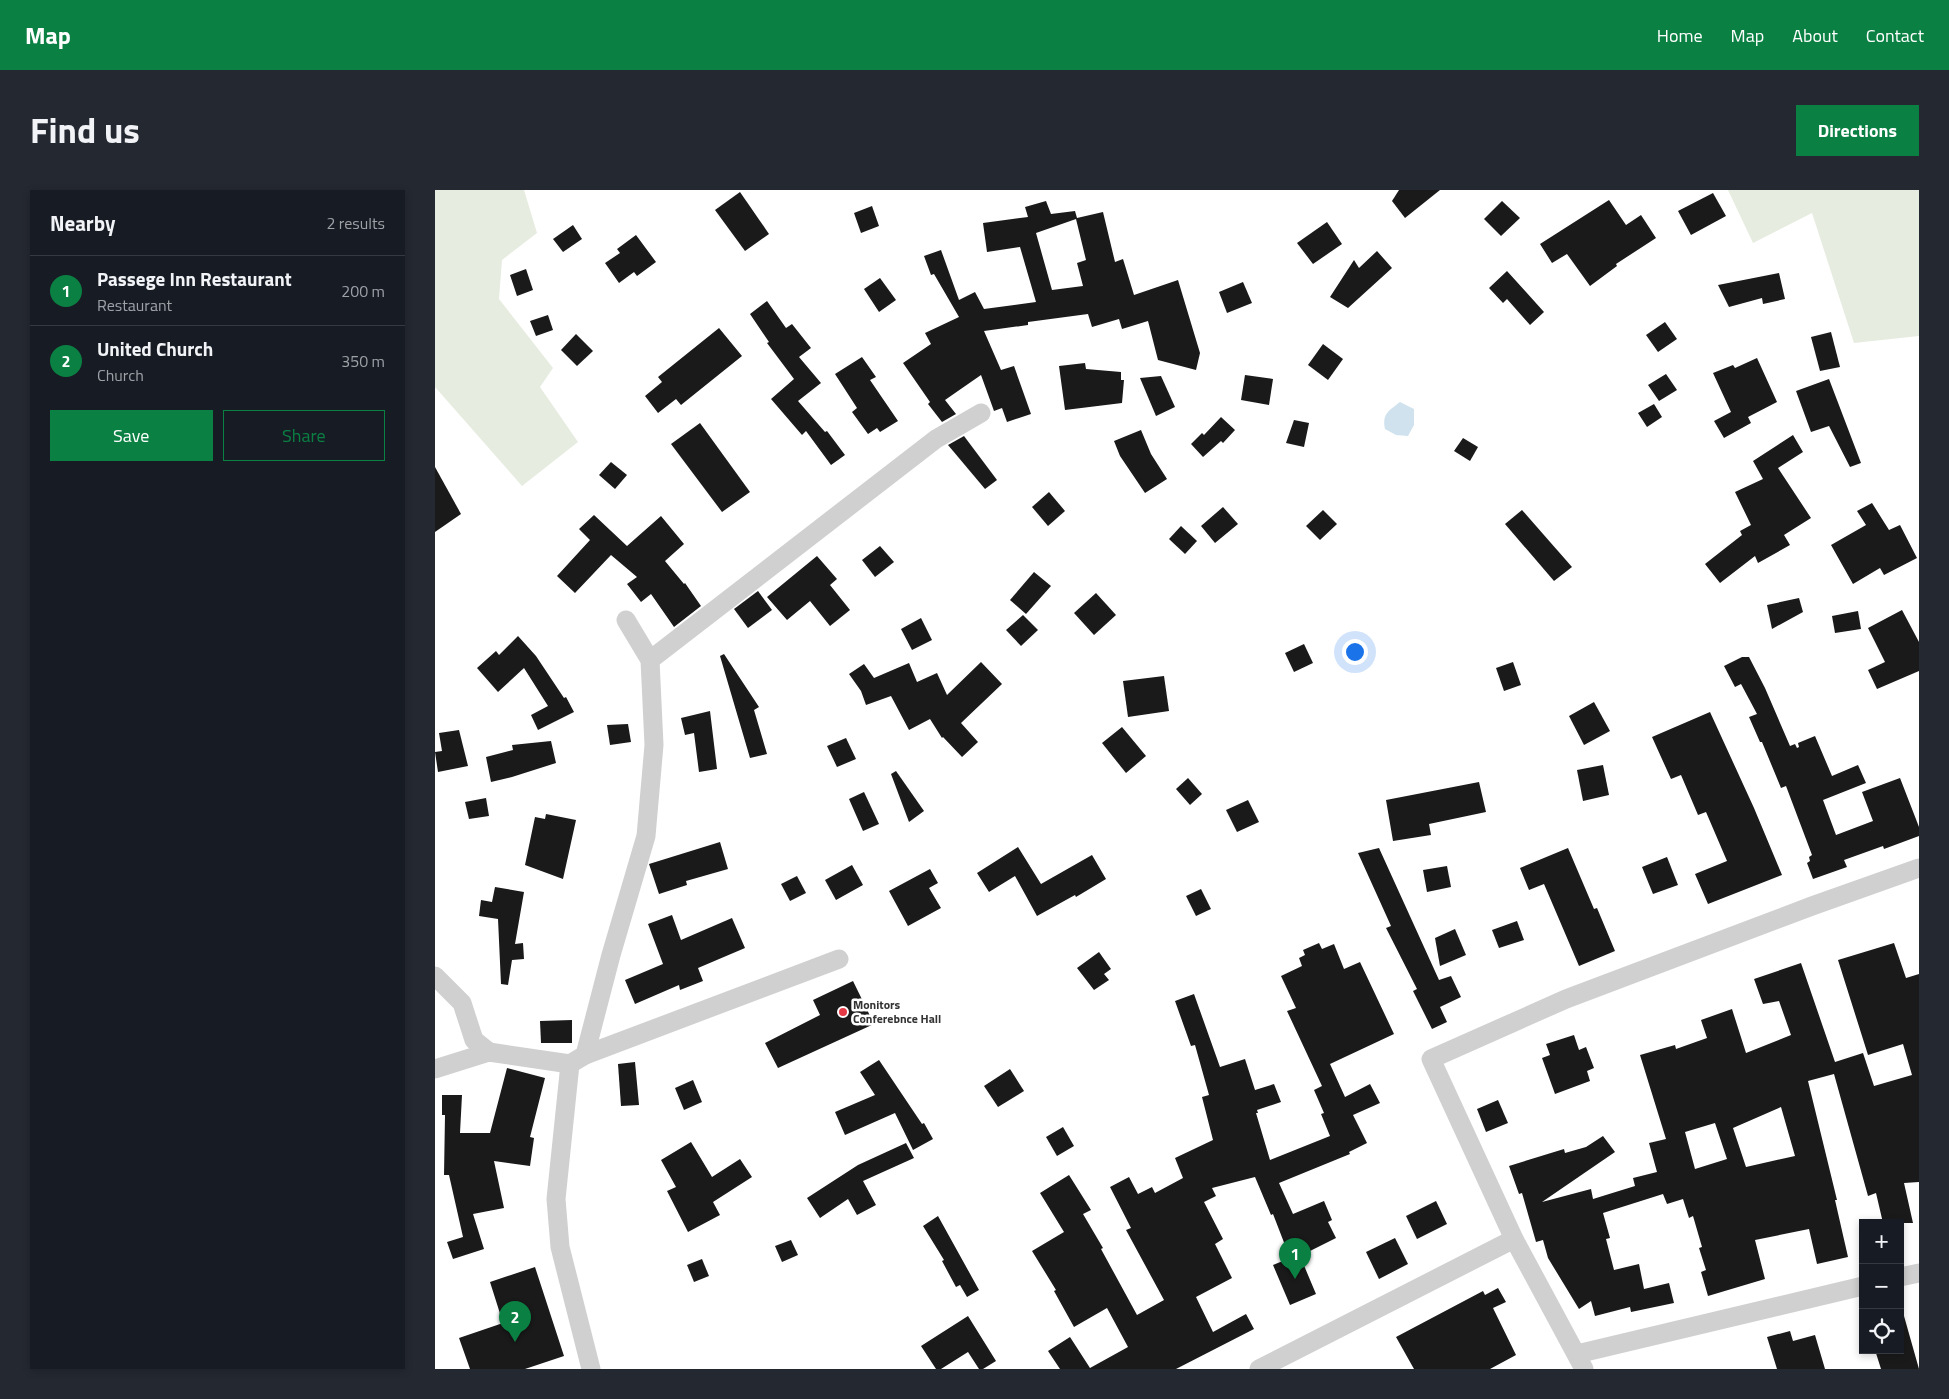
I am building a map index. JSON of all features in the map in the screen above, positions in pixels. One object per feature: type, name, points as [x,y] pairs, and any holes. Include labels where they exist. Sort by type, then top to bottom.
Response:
[{"type":"street","points":[[650,660],[936,439],[981,413]]},
{"type":"street","points":[[591,1369],[560,1247],[556,1199],[578,1059],[646,836],[654,745],[650,660],[626,620]]},
{"type":"street","points":[[1859,1287],[1581,1362],[1514,1239],[1431,1059],[1566,999],[1812,906],[1919,868]]},
{"type":"street","points":[[435,1069],[489,1052],[578,1059],[839,959]]},
{"type":"street","points":[[435,976],[462,1003],[474,1040],[489,1052]]},
{"type":"street","points":[[1259,1369],[1514,1239]]},
{"type":"street","points":[[1904,1276],[1919,1273]]},
{"type":"shaded area","points":[[435,190],[524,190],[537,233],[502,260],[499,299],[553,368],[540,387],[578,442],[522,486],[435,387]]},
{"type":"shaded area","points":[[1728,190],[1919,190],[1919,336],[1854,343],[1812,213],[1753,243]]},
{"type":"water","points":[[1400,402],[1414,409],[1414,425],[1408,436],[1396,435],[1385,429],[1386,416]]},
{"type":"building","points":[[1399,190],[1440,190],[1405,218],[1392,201]]},
{"type":"building","points":[[740,192],[769,234],[745,251],[715,210]]},
{"type":"building","points":[[1713,193],[1726,216],[1691,235],[1678,211]]},
{"type":"building","points":[[1609,200],[1626,225],[1641,215],[1656,238],[1616,264],[1617,266],[1590,286],[1567,254],[1552,263],[1540,244]]},
{"type":"building","points":[[1046,201],[1051,214],[1075,211],[1077,218],[1103,212],[1115,262],[1123,259],[1134,295],[1178,280],[1200,353],[1196,370],[1158,360],[1148,321],[1122,329],[1119,319],[1092,327],[1088,314],[1028,322],[1028,325],[984,331],[1001,370],[1014,366],[1031,414],[1007,422],[1002,408],[994,411],[981,375],[945,400],[956,414],[942,422],[928,404],[930,402],[903,363],[931,344],[925,333],[959,317],[934,274],[931,275],[924,256],[941,250],[959,300],[975,292],[984,309],[1036,302],[1020,247],[987,252],[983,223],[1028,217],[1025,207]],"holes":[[[1076,219],[1086,260],[1077,263],[1083,286],[1052,290],[1036,233]]]},
{"type":"building","points":[[1502,201],[1520,218],[1501,236],[1484,219]]},
{"type":"building","points":[[872,206],[879,226],[861,233],[854,213]]},
{"type":"building","points":[[1327,222],[1342,244],[1313,264],[1297,243]]},
{"type":"building","points":[[573,225],[582,239],[563,252],[553,239]]},
{"type":"building","points":[[636,235],[656,262],[637,276],[634,272],[619,283],[605,263],[620,253],[617,249]]},
{"type":"building","points":[[1377,251],[1392,268],[1348,308],[1330,297],[1354,260],[1359,268]]},
{"type":"building","points":[[526,269],[533,290],[517,296],[510,275]]},
{"type":"building","points":[[1507,271],[1544,312],[1530,325],[1507,299],[1503,303],[1489,288]]},
{"type":"building","points":[[1779,273],[1785,299],[1763,304],[1762,298],[1729,307],[1718,285]]},
{"type":"building","points":[[880,278],[896,300],[879,312],[864,289]]},
{"type":"building","points":[[1243,282],[1252,303],[1227,313],[1219,292]]},
{"type":"building","points":[[767,301],[786,328],[792,324],[811,348],[799,357],[821,383],[798,401],[825,432],[827,431],[845,455],[831,465],[806,431],[802,435],[771,399],[794,379],[767,343],[769,342],[750,314]]},
{"type":"building","points":[[548,315],[553,330],[536,336],[530,321]]},
{"type":"building","points":[[1665,322],[1677,339],[1658,352],[1646,335]]},
{"type":"building","points":[[719,328],[742,356],[681,405],[676,399],[658,413],[645,396],[662,382],[658,377]]},
{"type":"building","points":[[1831,332],[1840,367],[1820,371],[1811,337]]},
{"type":"building","points":[[576,334],[593,351],[577,366],[561,350]]},
{"type":"building","points":[[1323,344],[1343,359],[1328,380],[1308,365]]},
{"type":"building","points":[[862,357],[876,377],[870,380],[898,421],[880,432],[877,428],[868,434],[852,412],[857,408],[835,374]]},
{"type":"building","points":[[1757,358],[1777,402],[1748,417],[1751,423],[1724,438],[1714,421],[1731,412],[1713,373],[1733,365],[1735,368]]},
{"type":"building","points":[[1085,363],[1086,369],[1121,372],[1121,380],[1124,380],[1122,403],[1065,410],[1059,366]]},
{"type":"building","points":[[1666,374],[1677,390],[1659,401],[1648,385]]},
{"type":"building","points":[[1245,375],[1273,379],[1269,405],[1241,400]]},
{"type":"building","points":[[1161,376],[1175,407],[1156,416],[1140,378]]},
{"type":"building","points":[[1829,379],[1861,463],[1850,467],[1829,426],[1811,432],[1796,391]]},
{"type":"building","points":[[1654,404],[1662,417],[1647,427],[1638,413]]},
{"type":"building","points":[[1221,417],[1235,430],[1223,443],[1221,441],[1203,457],[1191,444],[1202,433],[1204,435]]},
{"type":"building","points":[[1294,420],[1309,423],[1304,447],[1286,443]]},
{"type":"building","points":[[700,423],[750,492],[722,512],[671,444]]},
{"type":"building","points":[[1141,430],[1151,454],[1167,479],[1145,493],[1120,456],[1114,441]]},
{"type":"building","points":[[1793,435],[1803,452],[1778,468],[1811,518],[1784,535],[1790,545],[1758,563],[1755,556],[1720,583],[1705,564],[1742,535],[1740,531],[1751,525],[1735,492],[1763,479],[1753,461]]},
{"type":"building","points":[[964,436],[997,480],[985,489],[948,445]]},
{"type":"building","points":[[1463,438],[1478,447],[1470,461],[1454,451]]},
{"type":"building","points":[[611,462],[627,475],[615,489],[599,475]]},
{"type":"building","points":[[435,467],[461,514],[435,532]]},
{"type":"building","points":[[1049,492],[1065,511],[1048,526],[1032,507]]},
{"type":"building","points":[[1872,503],[1889,530],[1900,525],[1917,558],[1884,575],[1880,568],[1853,584],[1831,545],[1866,525],[1857,511]]},
{"type":"building","points":[[1223,507],[1238,524],[1215,543],[1201,526]]},
{"type":"building","points":[[1323,510],[1337,524],[1320,540],[1306,526]]},
{"type":"building","points":[[1522,510],[1572,567],[1554,581],[1505,524]]},
{"type":"building","points":[[594,515],[627,546],[661,516],[684,544],[665,561],[685,583],[701,606],[674,627],[651,594],[641,602],[627,584],[637,577],[611,555],[575,593],[557,576],[590,540],[579,529]]},
{"type":"building","points":[[1181,526],[1197,541],[1185,554],[1169,539]]},
{"type":"building","points":[[880,546],[894,562],[875,577],[862,560]]},
{"type":"building","points":[[817,556],[837,579],[830,585],[850,610],[830,626],[810,601],[787,620],[767,597]]},
{"type":"building","points":[[1034,572],[1051,586],[1026,614],[1010,600]]},
{"type":"building","points":[[758,591],[772,610],[748,628],[734,609]]},
{"type":"building","points":[[1096,593],[1116,615],[1094,635],[1074,613]]},
{"type":"building","points":[[1799,598],[1803,612],[1772,629],[1767,605]]},
{"type":"building","points":[[1902,610],[1919,642],[1919,671],[1877,689],[1868,670],[1885,662],[1868,628]]},
{"type":"building","points":[[1858,611],[1861,629],[1835,633],[1832,616]]},
{"type":"building","points":[[1023,615],[1038,630],[1021,646],[1006,630]]},
{"type":"building","points":[[921,618],[932,640],[912,650],[901,629]]},
{"type":"building","points":[[518,636],[536,656],[564,698],[566,697],[574,712],[538,730],[531,715],[548,706],[524,668],[498,692],[477,668],[496,651],[499,655]]},
{"type":"building","points":[[1304,644],[1313,663],[1294,672],[1285,653]]},
{"type":"building","points":[[724,654],[759,707],[754,710],[767,754],[750,758],[720,656]]},
{"type":"building","points":[[1742,657],[1749,657],[1765,688],[1790,746],[1795,744],[1797,748],[1799,747],[1798,743],[1815,736],[1832,776],[1858,765],[1866,783],[1823,800],[1836,835],[1873,821],[1862,792],[1900,778],[1919,827],[1919,836],[1884,849],[1883,846],[1844,860],[1847,867],[1813,879],[1807,863],[1812,855],[1786,786],[1781,788],[1762,742],[1760,742],[1749,717],[1757,714],[1741,684],[1735,687],[1724,666]]},
{"type":"building","points":[[981,662],[1002,684],[961,723],[978,742],[962,757],[942,738],[930,719],[909,730],[891,696],[866,705],[861,691],[849,674],[864,664],[874,678],[909,663],[917,682],[937,673],[947,695]]},
{"type":"building","points":[[1513,662],[1521,685],[1504,691],[1496,668]]},
{"type":"building","points":[[1164,676],[1169,711],[1128,717],[1123,681]]},
{"type":"building","points":[[1594,702],[1610,731],[1584,745],[1569,716]]},
{"type":"building","points":[[710,711],[717,769],[699,772],[694,733],[685,735],[681,718]]},
{"type":"building","points":[[1710,712],[1782,875],[1708,904],[1695,874],[1727,861],[1706,812],[1698,815],[1681,775],[1671,779],[1652,737]]},
{"type":"building","points":[[628,724],[631,742],[610,745],[607,725]]},
{"type":"building","points":[[1122,727],[1146,756],[1126,773],[1102,743]]},
{"type":"building","points":[[459,730],[468,766],[438,772],[435,752],[442,751],[439,733]]},
{"type":"building","points":[[846,738],[856,759],[837,767],[827,746]]},
{"type":"building","points":[[551,741],[556,763],[491,782],[486,757],[513,750],[512,745]]},
{"type":"building","points":[[1603,765],[1609,795],[1583,801],[1577,770]]},
{"type":"building","points":[[896,771],[924,811],[909,822],[891,774]]},
{"type":"building","points":[[1188,778],[1202,794],[1190,805],[1176,789]]},
{"type":"building","points":[[1479,782],[1486,812],[1429,824],[1431,835],[1393,841],[1386,800]]},
{"type":"building","points":[[864,792],[879,824],[863,831],[849,799]]},
{"type":"building","points":[[486,798],[489,816],[469,819],[465,802]]},
{"type":"building","points":[[1248,800],[1259,822],[1237,832],[1226,810]]},
{"type":"building","points":[[546,814],[576,820],[563,879],[525,865],[535,817],[545,819]]},
{"type":"building","points":[[720,842],[728,869],[686,881],[687,885],[659,894],[649,864]]},
{"type":"building","points":[[1018,847],[1041,884],[1092,855],[1106,879],[1076,897],[1075,895],[1037,916],[1015,876],[989,892],[977,873]]},
{"type":"building","points":[[1379,848],[1439,980],[1451,976],[1461,997],[1440,1007],[1447,1022],[1432,1029],[1413,991],[1417,989],[1386,928],[1391,926],[1358,853]]},
{"type":"building","points":[[1568,848],[1594,909],[1597,908],[1615,951],[1579,966],[1544,884],[1529,890],[1520,868]]},
{"type":"building","points":[[1667,857],[1678,885],[1653,894],[1642,867]]},
{"type":"building","points":[[852,865],[863,885],[836,900],[825,880]]},
{"type":"building","points":[[1447,866],[1451,887],[1427,892],[1423,870]]},
{"type":"building","points":[[930,869],[938,883],[929,888],[941,908],[908,926],[889,891]]},
{"type":"building","points":[[797,876],[806,893],[790,901],[781,884]]},
{"type":"building","points":[[495,887],[524,892],[515,944],[523,943],[524,959],[512,960],[508,985],[501,984],[498,919],[479,916],[481,900],[492,902]]},
{"type":"building","points":[[1201,889],[1211,909],[1196,916],[1186,896]]},
{"type":"building","points":[[672,915],[681,940],[732,918],[745,948],[698,968],[703,981],[680,990],[679,985],[635,1004],[625,980],[663,964],[648,924]]},
{"type":"building","points":[[1517,921],[1524,940],[1499,948],[1492,930]]},
{"type":"building","points":[[1455,929],[1466,955],[1440,966],[1435,938]]},
{"type":"building","points":[[1319,943],[1322,949],[1334,944],[1344,969],[1360,962],[1394,1034],[1330,1064],[1345,1097],[1370,1084],[1380,1103],[1353,1115],[1367,1143],[1349,1152],[1350,1154],[1279,1183],[1293,1214],[1324,1201],[1332,1220],[1328,1222],[1336,1238],[1300,1256],[1316,1294],[1290,1305],[1273,1265],[1290,1258],[1273,1214],[1271,1215],[1255,1177],[1212,1188],[1216,1196],[1204,1202],[1223,1239],[1215,1244],[1232,1278],[1196,1297],[1213,1332],[1246,1314],[1254,1329],[1176,1369],[1060,1369],[1048,1351],[1070,1337],[1090,1368],[1128,1347],[1107,1308],[1074,1327],[1054,1291],[1056,1290],[1032,1251],[1064,1232],[1040,1193],[1069,1175],[1091,1210],[1083,1214],[1103,1248],[1101,1249],[1137,1315],[1164,1300],[1126,1230],[1131,1228],[1110,1187],[1129,1177],[1138,1194],[1152,1187],[1155,1193],[1183,1178],[1175,1158],[1213,1140],[1202,1097],[1209,1095],[1195,1045],[1191,1046],[1175,1001],[1194,994],[1220,1067],[1245,1059],[1255,1090],[1274,1084],[1281,1102],[1257,1110],[1258,1113],[1256,1113],[1270,1160],[1330,1136],[1321,1114],[1324,1113],[1314,1090],[1322,1086],[1287,1011],[1296,1008],[1281,976],[1302,966],[1299,958],[1305,955],[1303,950]]},
{"type":"building","points":[[1894,943],[1906,978],[1919,974],[1919,1182],[1904,1183],[1913,1223],[1904,1223],[1904,1219],[1882,1219],[1876,1193],[1868,1196],[1834,1074],[1808,1081],[1837,1200],[1835,1200],[1848,1257],[1817,1264],[1809,1229],[1755,1240],[1765,1279],[1708,1296],[1701,1272],[1706,1270],[1699,1248],[1702,1247],[1693,1216],[1689,1218],[1683,1199],[1667,1204],[1663,1194],[1603,1213],[1610,1238],[1606,1239],[1614,1270],[1639,1264],[1644,1289],[1669,1283],[1674,1303],[1631,1312],[1630,1307],[1595,1316],[1591,1301],[1579,1309],[1548,1258],[1543,1240],[1536,1242],[1522,1193],[1519,1194],[1509,1166],[1564,1149],[1565,1153],[1586,1147],[1603,1136],[1615,1152],[1542,1202],[1591,1189],[1593,1199],[1635,1186],[1633,1178],[1657,1172],[1649,1143],[1666,1139],[1640,1055],[1675,1045],[1676,1049],[1707,1038],[1701,1020],[1732,1009],[1746,1053],[1791,1035],[1779,1001],[1763,1004],[1754,979],[1801,963],[1835,1062],[1863,1053],[1874,1086],[1912,1075],[1903,1044],[1868,1055],[1838,960]],"holes":[[[1781,1107],[1795,1156],[1746,1167],[1733,1128]],[[1715,1123],[1727,1159],[1695,1169],[1685,1132]]]},
{"type":"building","points":[[1099,952],[1111,969],[1104,974],[1109,980],[1094,990],[1077,968]]},
{"type":"building","points":[[853,981],[874,1024],[778,1068],[765,1043],[820,1015],[813,1000]]},
{"type":"building","points":[[572,1020],[572,1043],[541,1043],[540,1021]]},
{"type":"building","points":[[1574,1035],[1579,1050],[1586,1047],[1594,1068],[1587,1071],[1590,1081],[1555,1094],[1542,1058],[1550,1055],[1546,1044]]},
{"type":"building","points":[[879,1060],[922,1124],[924,1123],[933,1139],[913,1150],[895,1113],[845,1135],[835,1112],[875,1095],[860,1072]]},
{"type":"building","points":[[635,1062],[639,1105],[621,1106],[618,1064]]},
{"type":"building","points":[[507,1068],[545,1078],[530,1137],[534,1138],[530,1166],[494,1161],[504,1208],[473,1214],[484,1249],[453,1259],[447,1242],[463,1237],[449,1175],[444,1175],[445,1115],[442,1115],[442,1095],[462,1095],[460,1133],[490,1133]]},
{"type":"building","points":[[1010,1069],[1024,1091],[998,1107],[984,1086]]},
{"type":"building","points":[[693,1080],[702,1102],[684,1110],[675,1088]]},
{"type":"building","points":[[1498,1100],[1508,1123],[1486,1132],[1477,1109]]},
{"type":"building","points":[[1063,1127],[1074,1146],[1057,1156],[1046,1137]]},
{"type":"building","points":[[691,1142],[712,1177],[740,1159],[752,1177],[713,1202],[720,1215],[688,1232],[667,1191],[676,1187],[661,1160]]},
{"type":"building","points":[[906,1143],[914,1158],[863,1181],[876,1205],[857,1215],[848,1199],[820,1218],[807,1198],[858,1165]]},
{"type":"building","points":[[1436,1201],[1447,1224],[1417,1239],[1406,1216]]},
{"type":"building","points":[[938,1216],[979,1290],[967,1297],[960,1285],[956,1287],[942,1261],[944,1260],[923,1226]]},
{"type":"building","points":[[1395,1238],[1408,1264],[1379,1279],[1366,1252]]},
{"type":"building","points":[[791,1240],[798,1255],[782,1262],[775,1246]]},
{"type":"building","points":[[702,1259],[709,1276],[694,1282],[687,1265]]},
{"type":"building","points":[[535,1267],[564,1356],[525,1369],[470,1369],[459,1338],[503,1323],[490,1282]]},
{"type":"building","points":[[1498,1288],[1506,1302],[1493,1308],[1516,1355],[1490,1369],[1414,1369],[1396,1337],[1483,1291],[1485,1295]]},
{"type":"building","points":[[968,1316],[996,1361],[983,1369],[979,1369],[968,1352],[941,1369],[936,1369],[921,1346]]},
{"type":"building","points":[[1904,1316],[1919,1369],[1881,1369],[1876,1354],[1904,1354]]},
{"type":"building","points":[[1790,1331],[1793,1341],[1815,1335],[1825,1369],[1777,1369],[1767,1337]]},
{"type":"place","name":"Monitors Conferebnce Hall","points":[[843,1012]]},
{"type":"place","name":"Passege Inn Restaurant","points":[[1295,1279]]},
{"type":"place","name":"United Church","points":[[515,1342]]}]
